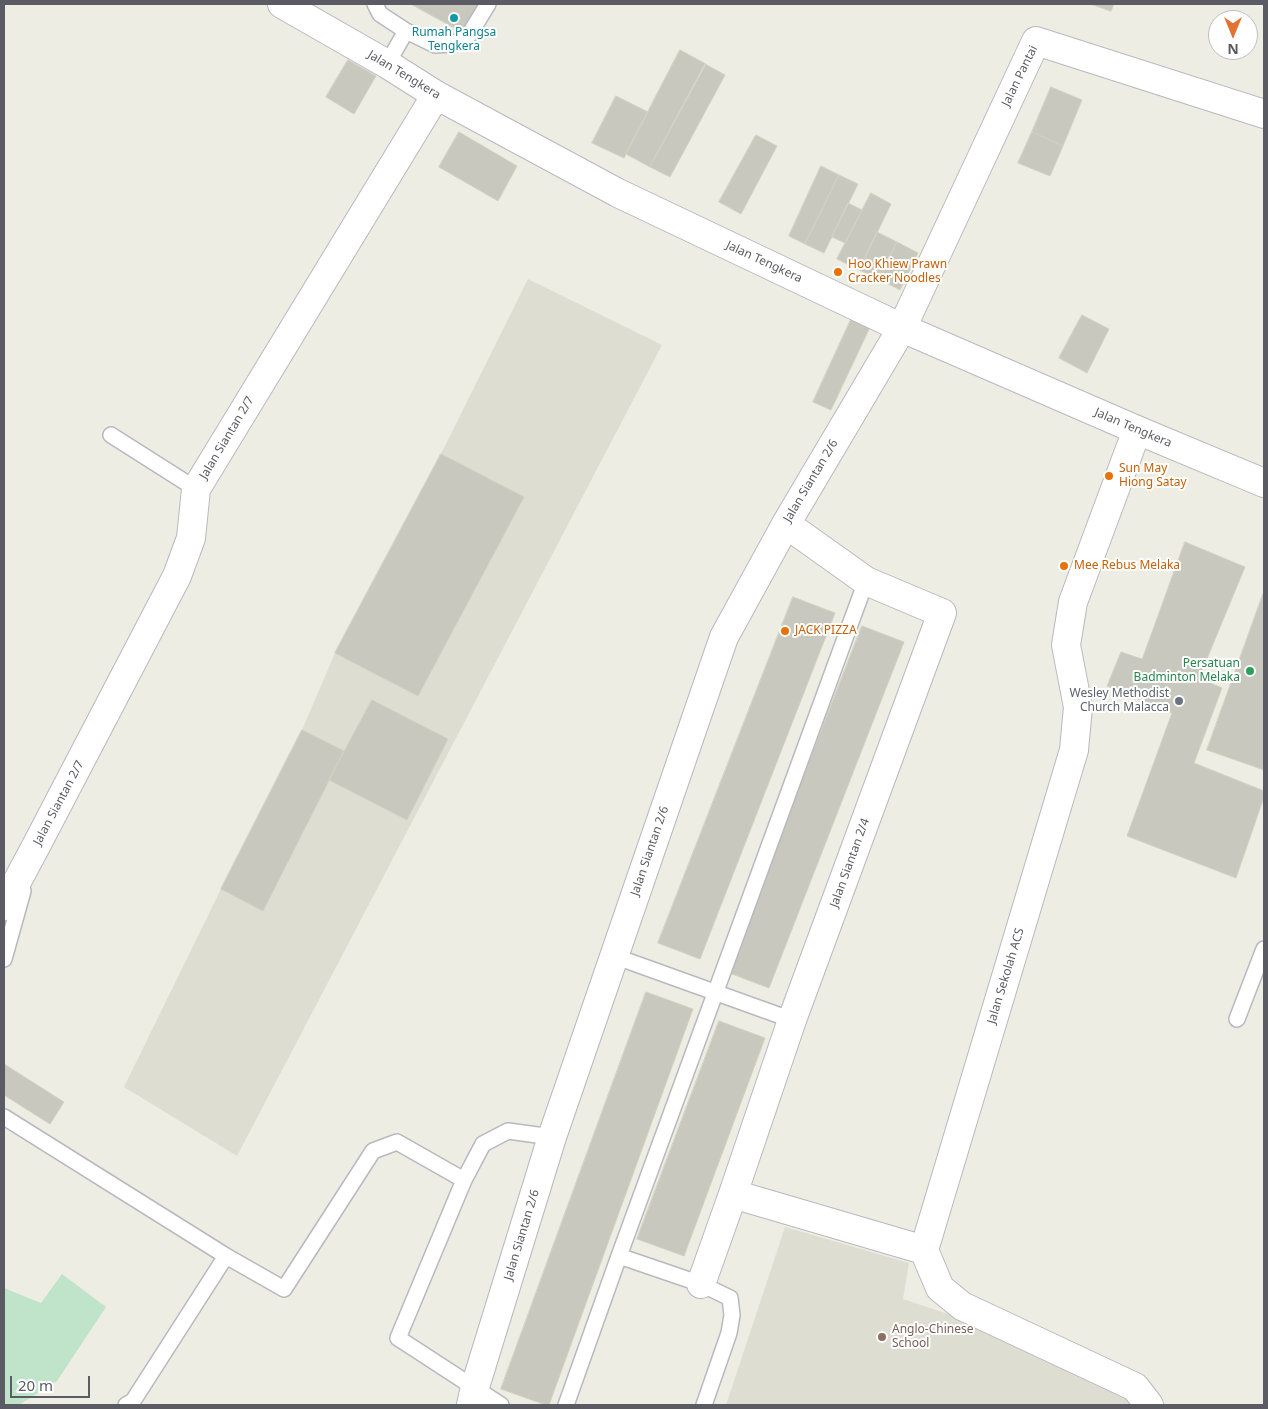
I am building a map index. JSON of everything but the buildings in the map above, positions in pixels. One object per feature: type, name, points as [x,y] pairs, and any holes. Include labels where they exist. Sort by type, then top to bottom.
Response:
[{"type":"street","name":"Jalan Tengkera","points":[[282,4],[387,64],[436,95],[618,193],[902,328],[1137,430],[1264,482]]},
{"type":"street","name":"Jalan Pantai","points":[[902,328],[1036,41],[1264,114]]},
{"type":"street","name":"Jalan Siantan 2/7","points":[[4,906],[177,576],[191,538],[196,489],[436,95]]},
{"type":"street","name":"Jalan Siantan 2/6","points":[[473,1396],[552,1136],[724,637],[786,524],[902,328]]},
{"type":"street","name":"Jalan Sekolah ACS","points":[[924,1250],[1074,750],[1078,707],[1066,646],[1073,602],[1137,430]]},
{"type":"street","name":"Jalan Siantan 2/4","points":[[701,1284],[792,1020],[942,613],[866,580],[786,524]]},
{"type":"street","points":[[733,1194],[924,1250],[940,1288],[962,1306],[1136,1387],[1150,1405]]},
{"type":"lane","points":[[375,4],[380,14],[406,31],[435,45],[453,44],[469,35],[488,4]]},
{"type":"lane","points":[[387,64],[406,31]]},
{"type":"lane","points":[[111,435],[196,489]]},
{"type":"lane","points":[[566,1405],[866,580]]},
{"type":"lane","points":[[4,959],[36,846]]},
{"type":"lane","points":[[1237,1019],[1264,949]]},
{"type":"lane","points":[[614,956],[792,1020]]},
{"type":"lane","points":[[4,1117],[226,1256],[284,1289],[374,1152],[397,1142],[464,1180]]},
{"type":"lane","points":[[501,1405],[473,1396],[398,1338],[464,1180],[483,1144],[508,1131],[552,1136]]},
{"type":"lane","points":[[126,1405],[133,1401],[226,1256]]},
{"type":"lane","points":[[619,1256],[701,1284],[730,1298],[732,1315],[729,1333],[704,1405]]},
{"type":"shaded area","points":[[528,279],[662,345],[237,1156],[124,1087],[221,889],[302,730],[335,653],[441,454]]},
{"type":"shaded area","name":"Anglo-Chinese School","points":[[785,1227],[909,1263],[903,1299],[1131,1375],[1140,1405],[726,1405]]},
{"type":"green space","points":[[62,1274],[106,1307],[57,1381],[19,1405],[4,1405],[4,1288],[41,1303]]},
{"type":"place","name":"Rumah Pangsa Tengkera","points":[[454,18]]},
{"type":"place","name":"Hoo Khiew Prawn Cracker Noodles","points":[[838,272]]},
{"type":"place","name":"Sun May Hiong Satay","points":[[1109,476]]},
{"type":"place","name":"Mee Rebus Melaka","points":[[1064,566]]},
{"type":"place","name":"JACK PIZZA","points":[[785,631]]},
{"type":"place","name":"Persatuan Badminton Melaka","points":[[1250,671]]},
{"type":"place","name":"Wesley Methodist Church Malacca","points":[[1179,701]]},
{"type":"place","name":"Anglo-Chinese School","points":[[882,1337]]}]
